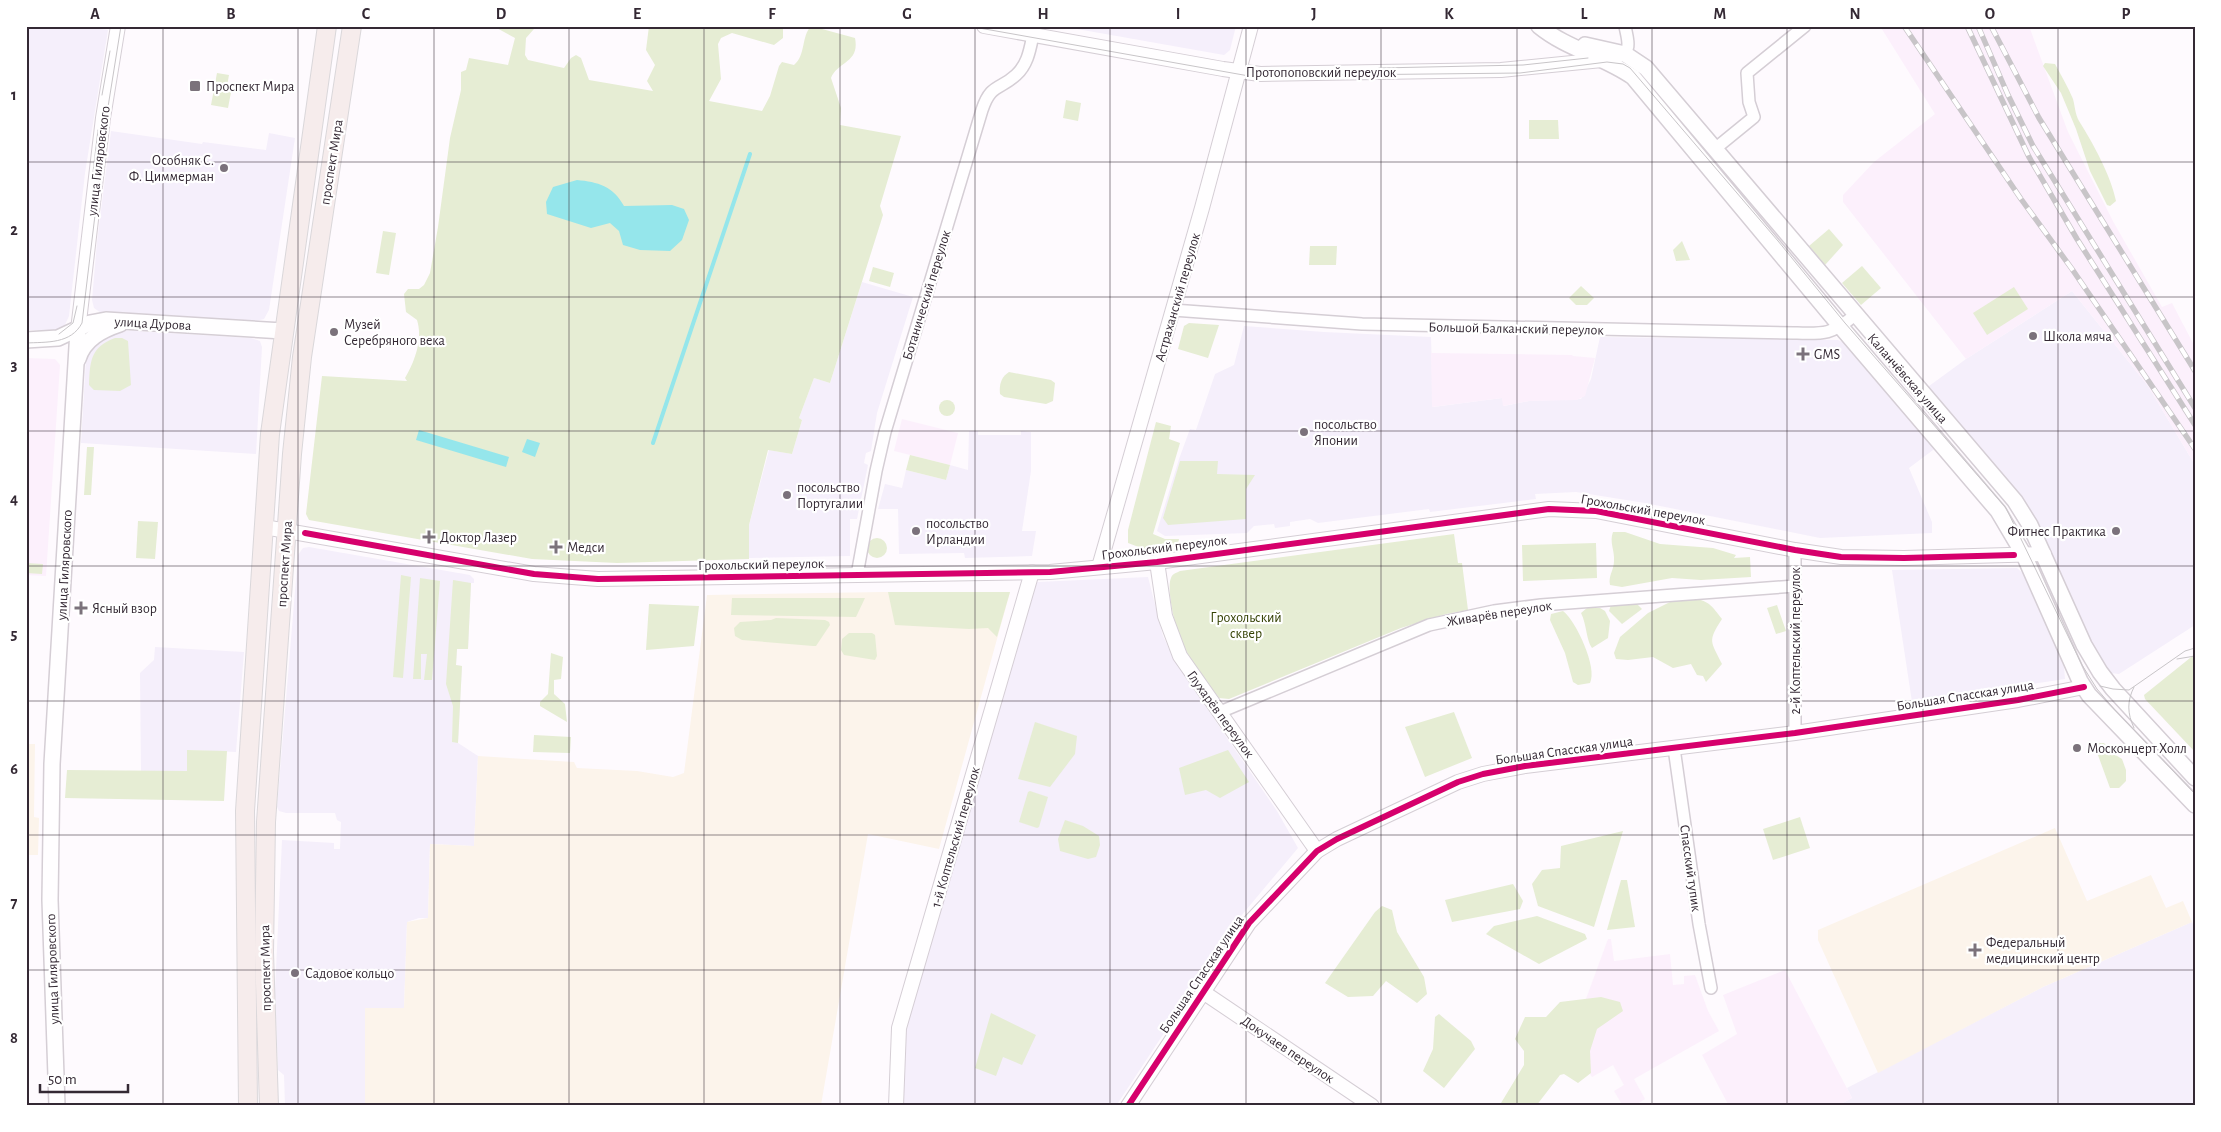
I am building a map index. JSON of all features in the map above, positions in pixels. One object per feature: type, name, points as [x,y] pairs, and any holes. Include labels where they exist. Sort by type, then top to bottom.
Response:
[{"type":"main road","name":"проспект Мира","points":[[248,1106],[245,827],[270,434],[327,26]]},
{"type":"main road","name":"проспект Мира","points":[[269,1106],[264,952],[266,829],[292,454],[302,357],[352,26]]},
{"type":"main road","points":[[1539,26],[1562,41]]},
{"type":"main road","name":"Каланчёвская улица","points":[[1562,41],[1625,54],[1646,68],[1716,148],[1854,315],[2015,502],[2030,525],[2084,645],[2100,672],[2113,689],[2195,778]]},
{"type":"main road","name":"Каланчёвская улица","points":[[1562,41],[1632,77],[1998,511],[2024,554],[2084,687],[2095,702],[2195,805]]},
{"type":"main road","name":"улица Дурова","points":[[26,340],[52,339],[97,321],[131,321],[283,331]]},
{"type":"main road","points":[[76,364],[85,344],[94,336],[107,328],[131,321]]},
{"type":"main road","name":"улица Гиляровского","points":[[57,1106],[50,900],[52,772],[78,330]]},
{"type":"street","name":"улица Гиляровского","points":[[78,330],[104,113],[118,26]]},
{"type":"street","name":"Протопоповский переулок","points":[[984,26],[1260,74],[1501,70],[1602,60]]},
{"type":"street","name":"Астраханский переулок","points":[[1099,567],[1240,72],[1251,26]]},
{"type":"street","points":[[1602,60],[1621,57],[1625,54],[1629,45],[1625,26]]},
{"type":"street","points":[[1716,148],[1754,117],[1749,102],[1747,73],[1805,26]]},
{"type":"street","name":"Ботанический переулок","points":[[857,574],[876,471],[887,425],[982,110],[991,91],[1008,81],[1022,68],[1029,54],[1032,35]]},
{"type":"street","name":"Большой Балканский переулок","points":[[1173,310],[1362,324],[1822,334],[1832,332],[1841,327],[1854,315]]},
{"type":"street","name":"Грохольский переулок","points":[[264,527],[560,577],[638,580],[857,574],[1032,572],[1099,567],[1157,562],[1435,524],[1549,510],[1572,509],[1625,516],[1796,550],[1841,557],[1884,558],[2044,554]]},
{"type":"street","name":"2-й Коптельский переулок","points":[[1796,550],[1796,733]]},
{"type":"street","name":"Глухарёв переулок","points":[[1157,562],[1161,597],[1172,638],[1184,663],[1317,851]]},
{"type":"street","name":"1-й Коптельский переулок","points":[[896,1106],[899,1028],[1032,572]]},
{"type":"street","name":"Живарёв переулок","points":[[1220,712],[1429,625],[1461,617],[1541,605],[1795,586]]},
{"type":"street","name":"Большая Спасская улица","points":[[1128,1106],[1249,923],[1317,851],[1337,839],[1458,782],[1483,774],[1535,765],[1796,733],[2018,700],[2084,687]]},
{"type":"street","name":"Спасский тупик","points":[[1674,748],[1699,924],[1711,988]]},
{"type":"street","name":"Докучаев переулок","points":[[1202,992],[1372,1106]]},
{"type":"shaded area","points":[[26,26],[75,26],[108,30],[85,173],[69,316],[64,327],[55,330],[26,330]]},
{"type":"shaded area","points":[[1060,26],[1236,26],[1230,50],[1224,55]]},
{"type":"shaded area","points":[[1880,26],[2029,26],[2068,132],[2114,223],[2162,307],[2172,303],[2195,347],[2195,465],[2148,386],[2072,291],[1966,359],[1843,202],[1843,195],[1874,162],[1935,114]]},
{"type":"shaded area","points":[[111,131],[202,144],[203,142],[266,150],[269,133],[295,138],[269,310],[264,319],[252,322],[101,313],[94,308],[92,300],[97,242]]},
{"type":"shaded area","points":[[862,282],[913,297],[877,413],[871,451],[866,453],[864,463],[868,465],[857,519],[850,519],[850,556],[749,558],[749,525],[769,450],[792,454],[802,420],[799,418],[814,378],[830,383]]},
{"type":"shaded area","points":[[2072,291],[2148,386],[2195,465],[2195,625],[2119,674],[2110,673],[2107,670],[2084,635],[2035,522],[1925,389],[1966,359]]},
{"type":"shaded area","points":[[1244,326],[1431,337],[1433,407],[1502,398],[1504,406],[1529,401],[1581,399],[1591,379],[1600,337],[1838,340],[1847,344],[1937,447],[1909,468],[1932,522],[1932,533],[1820,538],[1645,503],[1576,492],[1535,494],[1536,499],[1430,512],[1429,509],[1318,523],[1310,519],[1290,522],[1290,526],[1275,528],[1274,524],[1254,526],[1247,533],[1165,536],[1157,531],[1190,429],[1196,430],[1215,374],[1234,365]]},
{"type":"shaded area","points":[[118,330],[251,338],[260,341],[262,347],[256,454],[81,443],[86,359],[92,344]]},
{"type":"shaded area","points":[[1431,353],[1572,355],[1595,358],[1585,396],[1577,400],[1529,401],[1503,406],[1502,398],[1432,407]]},
{"type":"shaded area","points":[[26,358],[55,359],[60,365],[46,576],[26,575]]},
{"type":"shaded area","points":[[902,419],[958,433],[950,465],[894,451]]},
{"type":"shaded area","points":[[969,431],[978,431],[978,435],[1021,435],[1021,431],[1031,432],[1031,471],[1022,531],[1036,531],[1032,556],[965,558],[964,553],[899,554],[898,509],[878,509],[885,484],[902,488],[906,470],[946,480],[950,465],[968,470]]},
{"type":"shaded area","points":[[309,547],[470,575],[474,579],[474,583],[471,583],[468,649],[457,649],[456,665],[462,666],[458,743],[478,756],[474,846],[430,844],[428,918],[419,918],[407,922],[404,1008],[365,1009],[365,1106],[285,1106],[284,1075],[278,1070],[275,991],[282,840],[334,843],[334,849],[340,849],[341,822],[337,820],[335,813],[286,813],[279,811],[277,807],[298,555],[303,548]]},
{"type":"shaded area","points":[[2017,568],[2025,575],[2064,667],[2065,679],[1912,702],[1892,570]]},
{"type":"shaded area","points":[[1148,577],[1163,636],[1171,653],[1277,811],[1298,848],[1241,916],[1116,1106],[903,1106],[903,1029],[1037,582]]},
{"type":"shaded area","points":[[1010,592],[939,849],[868,834],[821,1105],[825,1106],[365,1106],[365,1008],[404,1008],[407,922],[428,918],[430,844],[474,846],[478,756],[574,762],[577,768],[637,771],[673,777],[684,773],[707,595]]},
{"type":"shaded area","points":[[155,647],[244,652],[236,752],[188,750],[188,771],[141,771],[140,673],[154,660]]},
{"type":"shaded area","points":[[26,744],[35,744],[34,817],[39,818],[38,855],[26,855]]},
{"type":"shaded area","name":"Федеральный медицинский центр","points":[[2055,828],[2087,901],[2151,875],[2166,908],[2183,901],[2192,922],[2043,987],[1878,1073],[1818,940],[1818,930]]},
{"type":"shaded area","points":[[2192,922],[2195,929],[2195,1103],[2190,1106],[1837,1106],[1852,1098],[1847,1088],[2043,987]]},
{"type":"shaded area","points":[[1608,939],[1611,939],[1614,961],[1670,954],[1673,985],[1684,984],[1684,976],[1695,975],[1708,1011],[1719,1031],[1634,1079],[1645,1099],[1634,1106],[1623,1106],[1614,1091],[1624,1085],[1613,1065],[1592,1077],[1586,1068],[1565,1056]]},
{"type":"shaded area","points":[[1785,970],[1852,1098],[1837,1106],[1729,1106],[1702,1055],[1737,1034],[1723,995]]},
{"type":"green space","points":[[493,26],[571,26],[534,29],[526,38],[525,55],[528,60],[564,68],[571,58],[576,55],[581,58],[589,80],[653,91],[647,81],[655,65],[646,50],[649,26],[783,26],[783,38],[774,45],[732,33],[721,38],[718,44],[721,79],[709,101],[762,111],[770,96],[779,66],[782,62],[794,65],[798,61],[806,35],[811,26],[855,38],[856,46],[851,57],[834,72],[831,78],[841,108],[840,125],[901,136],[880,206],[883,215],[830,383],[814,378],[799,418],[802,420],[792,454],[768,450],[749,525],[749,559],[617,563],[532,559],[309,520],[306,514],[322,376],[407,381],[405,378],[417,350],[419,327],[417,320],[406,312],[404,294],[408,289],[419,289],[424,285],[430,273],[450,138],[461,90],[461,72],[466,70],[469,58],[508,65],[515,38]]},
{"type":"green space","points":[[2045,63],[2055,64],[2073,99],[2078,118],[2106,171],[2116,201],[2110,206],[2107,205],[2090,171],[2076,129],[2061,93],[2043,66]]},
{"type":"green space","points":[[217,73],[229,75],[227,86],[232,87],[228,108],[211,105]]},
{"type":"green space","points":[[1066,100],[1081,103],[1078,121],[1063,118]]},
{"type":"green space","points":[[1529,120],[1558,120],[1559,139],[1529,139]]},
{"type":"green space","points":[[1829,229],[1843,245],[1825,265],[1809,246]]},
{"type":"green space","points":[[383,231],[396,233],[389,275],[376,273]]},
{"type":"green space","points":[[1682,241],[1690,260],[1676,261],[1673,250]]},
{"type":"green space","points":[[1310,246],[1337,246],[1336,265],[1309,265]]},
{"type":"green space","points":[[1862,266],[1881,288],[1861,305],[1842,283]]},
{"type":"green space","points":[[873,267],[894,273],[890,287],[869,281]]},
{"type":"green space","points":[[1581,286],[1594,298],[1587,305],[1576,305],[1569,298]]},
{"type":"green space","points":[[2014,287],[2028,309],[1987,335],[1973,313]]},
{"type":"green space","points":[[1189,323],[1219,325],[1208,358],[1178,349],[1184,326]]},
{"type":"green space","points":[[115,338],[122,338],[128,341],[131,385],[120,391],[94,390],[89,385],[93,356],[101,346]]},
{"type":"green space","points":[[1009,372],[1051,380],[1055,383],[1053,401],[1046,404],[1004,397],[1000,394],[1000,384],[1004,376]]},
{"type":"green space","points":[[944,400],[950,400],[955,405],[953,414],[944,416],[939,411],[939,405]]},
{"type":"green space","points":[[1156,422],[1171,426],[1169,439],[1180,443],[1153,534],[1165,539],[1179,539],[1178,544],[1144,549],[1128,543],[1128,530]]},
{"type":"green space","points":[[87,447],[94,447],[91,495],[84,495]]},
{"type":"green space","points":[[910,455],[950,465],[946,480],[906,470]]},
{"type":"green space","points":[[1180,461],[1218,461],[1217,474],[1255,475],[1246,489],[1246,519],[1168,525],[1163,518]]},
{"type":"green space","points":[[138,521],[158,522],[155,559],[136,558]]},
{"type":"green space","points":[[1613,532],[1625,532],[1660,544],[1713,548],[1736,555],[1734,558],[1750,557],[1751,577],[1701,580],[1672,578],[1622,587],[1610,585],[1614,561]]},
{"type":"green space","name":"Грохольский сквер","points":[[1454,534],[1458,563],[1462,563],[1468,610],[1446,614],[1401,628],[1229,699],[1219,698],[1194,664],[1180,637],[1172,610],[1170,584],[1172,575],[1180,571]]},
{"type":"green space","points":[[877,538],[884,541],[887,548],[884,555],[877,558],[870,555],[867,548],[870,541]]},
{"type":"green space","points":[[1596,543],[1597,578],[1523,581],[1522,545]]},
{"type":"green space","points":[[26,563],[43,564],[42,574],[26,573]]},
{"type":"green space","points":[[401,575],[411,577],[403,678],[393,677]]},
{"type":"green space","points":[[420,578],[440,581],[432,680],[424,680],[427,654],[421,654],[421,679],[413,679]]},
{"type":"green space","points":[[453,580],[471,583],[468,649],[457,649],[456,665],[462,666],[458,743],[452,742],[453,706],[446,684]]},
{"type":"green space","points":[[888,592],[1010,592],[997,637],[988,628],[969,629],[895,625]]},
{"type":"green space","points":[[732,598],[865,598],[856,617],[731,615]]},
{"type":"green space","points":[[1686,598],[1704,601],[1722,619],[1714,632],[1712,642],[1722,664],[1706,682],[1703,676],[1697,675],[1691,664],[1673,668],[1653,657],[1628,660],[1616,659],[1614,653],[1620,637],[1648,613],[1676,599]]},
{"type":"green space","points":[[1635,602],[1642,609],[1622,624],[1609,611],[1611,605]]},
{"type":"green space","points":[[649,604],[699,606],[694,646],[646,650]]},
{"type":"green space","points":[[1777,605],[1786,631],[1776,634],[1767,608]]},
{"type":"green space","points":[[1587,608],[1600,608],[1605,611],[1610,621],[1608,638],[1592,648],[1581,613]]},
{"type":"green space","points":[[1563,611],[1574,624],[1584,645],[1591,667],[1592,676],[1590,683],[1578,685],[1573,682],[1565,653],[1550,620],[1551,614]]},
{"type":"green space","points":[[776,618],[825,620],[830,625],[816,646],[742,640],[735,636],[734,628],[740,622]]},
{"type":"green space","points":[[849,633],[872,633],[875,635],[877,656],[875,660],[844,655],[841,650],[842,639]]},
{"type":"green space","points":[[551,653],[563,657],[561,679],[554,680],[554,694],[565,704],[567,722],[540,706],[540,702],[548,694]]},
{"type":"green space","points":[[2195,654],[2195,752],[2145,699],[2144,695]]},
{"type":"green space","points":[[1454,712],[1472,758],[1425,777],[1405,727]]},
{"type":"green space","points":[[1035,722],[1077,736],[1075,754],[1050,787],[1018,779]]},
{"type":"green space","points":[[534,735],[571,737],[570,753],[533,752]]},
{"type":"green space","points":[[2099,743],[2104,743],[2114,754],[2122,759],[2126,770],[2126,781],[2119,788],[2110,788],[2095,747]]},
{"type":"green space","points":[[187,750],[227,751],[224,801],[65,798],[67,770],[187,771]]},
{"type":"green space","points":[[1228,750],[1249,782],[1220,798],[1206,790],[1185,795],[1179,768]]},
{"type":"green space","points":[[1028,792],[1048,797],[1039,827],[1037,828],[1019,822]]},
{"type":"green space","points":[[1800,817],[1810,848],[1773,860],[1763,829]]},
{"type":"green space","points":[[1065,820],[1083,826],[1099,836],[1100,845],[1096,857],[1088,859],[1060,851],[1058,839]]},
{"type":"green space","points":[[1623,831],[1594,927],[1538,906],[1532,884],[1542,870],[1560,868],[1561,846]]},
{"type":"green space","points":[[1621,880],[1627,880],[1635,927],[1607,930]]},
{"type":"green space","points":[[1513,884],[1523,901],[1520,909],[1452,922],[1445,900]]},
{"type":"green space","points":[[1382,906],[1392,910],[1397,932],[1424,977],[1427,994],[1417,1003],[1386,981],[1373,996],[1348,997],[1325,983],[1375,912]]},
{"type":"green space","points":[[1537,916],[1585,934],[1587,939],[1539,964],[1486,934],[1494,926]]},
{"type":"green space","points":[[1601,997],[1620,1002],[1623,1011],[1597,1029],[1590,1051],[1591,1073],[1578,1083],[1564,1074],[1560,1075],[1536,1106],[1502,1106],[1501,1103],[1524,1065],[1524,1051],[1515,1039],[1525,1017],[1546,1017],[1560,1002]]},
{"type":"green space","points":[[991,1013],[1036,1035],[1022,1065],[1003,1057],[996,1076],[975,1068]]},
{"type":"green space","points":[[1439,1014],[1471,1041],[1475,1049],[1444,1088],[1423,1071],[1433,1049],[1435,1017]]},
{"type":"water","points":[[577,180],[604,186],[620,199],[624,206],[672,205],[684,209],[689,220],[682,240],[670,251],[640,250],[623,245],[619,231],[610,223],[591,228],[547,214],[546,202],[553,187]]},
{"type":"water","points":[[419,430],[509,457],[506,467],[416,440]]},
{"type":"water","points":[[527,439],[540,443],[535,457],[522,452]]},
{"type":"waterway","points":[[653,443],[750,154]]},
{"type":"tram line","points":[[26,343],[50,342],[65,338],[72,335],[82,323],[108,107],[121,26]]},
{"type":"tram line","points":[[968,26],[1249,76],[1520,73],[1607,62],[1623,64],[1630,68],[1778,241],[1845,323],[2006,508],[2082,665],[2097,689],[2195,794]]},
{"type":"tram line","points":[[102,95],[110,51]]},
{"type":"tram line","points":[[1379,68],[1523,65],[1588,58]]},
{"type":"tram line","points":[[93,172],[98,130]]},
{"type":"tram line","points":[[59,334],[73,323],[77,306]]},
{"type":"tram line","points":[[2100,686],[2129,690],[2185,651],[2195,648]]},
{"type":"tram line","points":[[2177,659],[2195,656]]},
{"type":"tram line","points":[[2134,687],[2129,707],[2134,728]]},
{"type":"railway","points":[[1904,26],[2021,199],[2072,269],[2195,449]]},
{"type":"railway","points":[[1967,26],[2029,157],[2077,239],[2195,425]]},
{"type":"railway","points":[[1978,26],[2033,146],[2195,408]]},
{"type":"railway","points":[[1991,26],[2039,118],[2195,371]]},
{"type":"cycle path","points":[[305,533],[534,574],[598,579],[1050,572],[1157,562],[1549,509],[1596,511],[1795,550],[1841,557],[1904,558],[2014,555]]},
{"type":"cycle path","points":[[1128,1106],[1249,923],[1317,851],[1337,839],[1458,782],[1483,774],[1525,766],[1795,733],[2018,700],[2084,687]]},
{"type":"place","name":"Проспект Мира","points":[[195,86]]},
{"type":"place","name":"Особняк С. Ф. Циммерман","points":[[224,168]]},
{"type":"place","name":"Музей Серебряного века","points":[[334,332]]},
{"type":"place","name":"Школа мяча","points":[[2033,336]]},
{"type":"place","name":"GMS","points":[[1803,354]]},
{"type":"place","name":"посольство Японии","points":[[1304,432]]},
{"type":"place","name":"посольство Португалии","points":[[787,495]]},
{"type":"place","name":"посольство Ирландии","points":[[916,531]]},
{"type":"place","name":"Фитнес Практика","points":[[2116,531]]},
{"type":"place","name":"Доктор Лазер","points":[[429,537]]},
{"type":"place","name":"Медси","points":[[556,547]]},
{"type":"place","name":"Ясный взор","points":[[81,608]]},
{"type":"place","name":"Москонцерт Холл","points":[[2077,748]]},
{"type":"place","name":"Федеральный медицинский центр","points":[[1975,950]]},
{"type":"place","name":"Садовое кольцо","points":[[295,973]]}]
